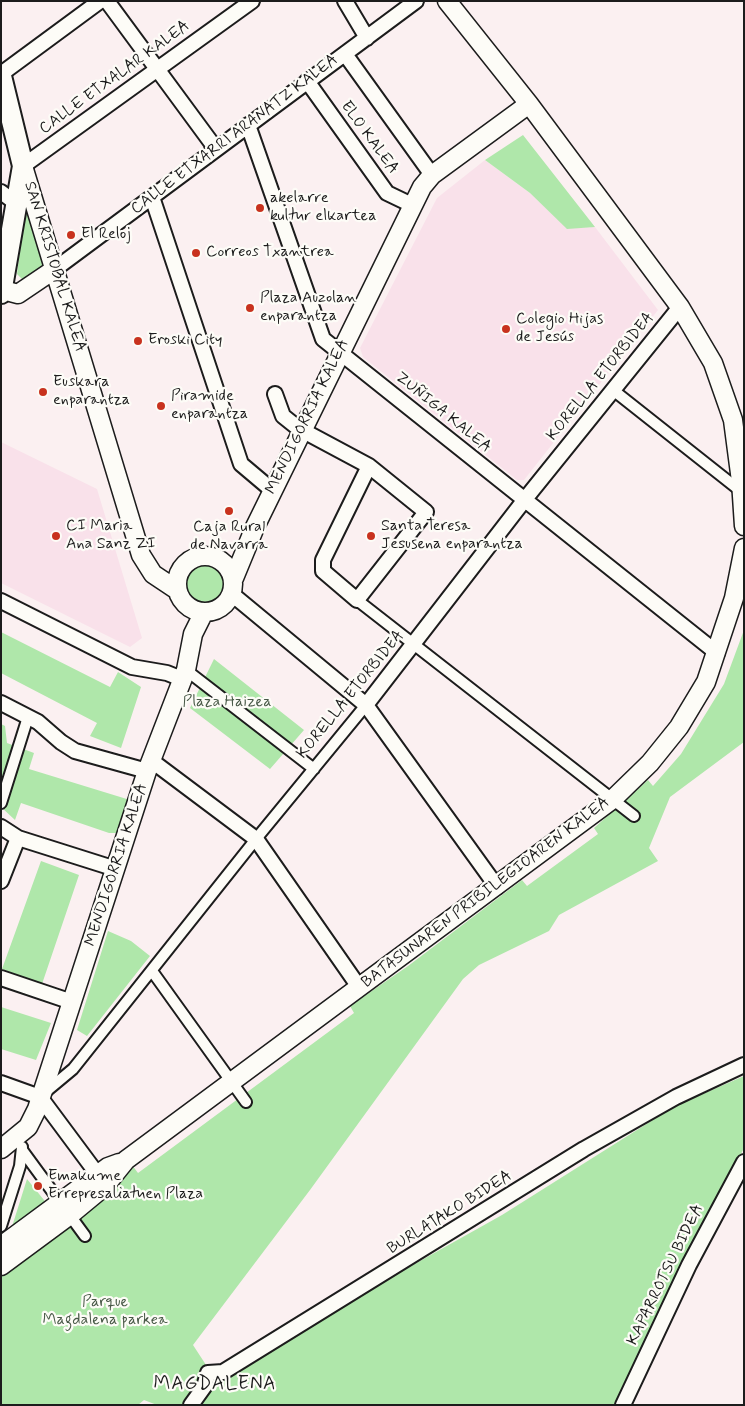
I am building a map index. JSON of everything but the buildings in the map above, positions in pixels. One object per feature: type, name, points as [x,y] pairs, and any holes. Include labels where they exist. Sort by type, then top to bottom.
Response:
[{"type":"main road","name":"SAN KRISTOBAL KALEA","points":[[1,75],[23,166]]},
{"type":"main road","points":[[2,291],[9,198],[23,166]]},
{"type":"street","points":[[1,75],[100,1]]},
{"type":"street","points":[[106,1],[216,149]]},
{"type":"street","name":"CALLE ETXALAR KALEA","points":[[23,166],[252,1]]},
{"type":"street","points":[[345,1],[367,38]]},
{"type":"street","name":"CALLE ETXARRI ARANATZ KALEA","points":[[2,291],[18,294],[55,269],[416,1]]},
{"type":"street","points":[[448,1],[529,104],[680,307],[713,363],[733,420],[743,492],[744,526]]},
{"type":"street","points":[[344,54],[432,175]]},
{"type":"street","name":"ELO KALEA","points":[[306,81],[387,193],[412,205]]},
{"type":"street","name":"MENDIGORRIA KALEA","points":[[233,586],[238,562],[339,353],[422,188],[432,175],[529,104]]},
{"type":"street","name":"ZUÑIGA KALEA","points":[[248,126],[323,338],[339,353],[516,493],[526,498],[717,653]]},
{"type":"street","name":"SAN KRISTOBAL KALEA","points":[[23,166],[141,555],[153,574],[182,598]]},
{"type":"street","points":[[152,196],[241,464],[273,492]]},
{"type":"street","name":"KORELLA ETORBIDEA","points":[[40,1096],[73,1069],[256,839],[414,646],[526,498],[680,307]]},
{"type":"street","points":[[613,390],[743,492]]},
{"type":"street","points":[[275,394],[283,416],[302,430],[369,466],[426,512],[357,600]]},
{"type":"street","points":[[369,466],[323,560],[323,571],[414,646],[634,816]]},
{"type":"street","name":"MENDIGORRIA KALEA","points":[[212,556],[238,545],[255,527]]},
{"type":"street","name":"SAN KRISTOBAL KALEA","points":[[138,542],[149,558],[163,567],[180,571]]},
{"type":"street","name":"BATASUNAREN PRIBILEGIOAREN KALEA","points":[[1,1246],[105,1186],[126,1160],[497,887],[613,799],[650,763],[679,727],[706,682],[734,598],[744,548]]},
{"type":"street","points":[[233,586],[214,610],[204,612],[182,598],[180,571],[191,560],[200,556],[212,556],[230,569],[233,586],[366,705],[497,887]]},
{"type":"street","name":"MENDIGORRIA KALEA","points":[[182,598],[193,634]]},
{"type":"street","points":[[1,601],[132,667],[184,674],[314,770]]},
{"type":"street","name":"MENDIGORRIA KALEA","points":[[22,1142],[32,1121],[150,766],[184,674],[193,634],[204,612]]},
{"type":"street","points":[[1,703],[28,717],[75,751],[150,766],[256,839],[360,987]]},
{"type":"street","points":[[1,802],[28,717]]},
{"type":"street","points":[[1,827],[18,838],[116,869]]},
{"type":"street","points":[[1,881],[18,838]]},
{"type":"street","points":[[152,971],[246,1102]]},
{"type":"street","points":[[1,978],[72,1002]]},
{"type":"street","name":"BURLATAKO BIDEA","points":[[191,1405],[204,1387],[208,1373],[223,1372],[584,1150],[676,1097],[744,1065]]},
{"type":"street","points":[[1,1083],[40,1096],[98,1175]]},
{"type":"street","points":[[1,1149],[22,1142]]},
{"type":"street","points":[[22,1142],[85,1236]]},
{"type":"street","points":[[1,1226],[20,1166],[22,1142]]},
{"type":"street","name":"BATASUNAREN PRIBILEGIOAREN KALEA","points":[[1,1266],[66,1209],[98,1175],[108,1167],[126,1160]]},
{"type":"street","name":"KAPARROTSU BIDEA","points":[[623,1405],[689,1265],[744,1162]]},
{"type":"shaded area","name":"Colegio Hijas de Jesús","points":[[485,160],[530,193],[567,228],[595,227],[658,310],[524,480],[517,480],[363,357],[360,348],[437,198]]},
{"type":"shaded area","name":"CI Maria Ana Sanz ZI","points":[[1,442],[97,489],[142,638],[130,647],[1,583]]},
{"type":"green space","points":[[523,135],[595,227],[567,229],[530,193],[485,160]]},
{"type":"green space","points":[[26,201],[45,265],[23,280],[17,274]]},
{"type":"green space","points":[[205,564],[212,565],[218,570],[223,576],[223,590],[218,596],[212,601],[205,602],[198,601],[192,596],[187,590],[186,583],[187,576],[192,570],[198,565]]},
{"type":"green space","name":"Parque Magdalena parkea","points":[[744,630],[744,742],[670,797],[649,848],[658,861],[559,915],[549,931],[479,965],[463,979],[310,1190],[193,1345],[208,1368],[215,1372],[242,1370],[395,1275],[502,1215],[675,1106],[744,1076],[744,1148],[614,1405],[157,1405],[144,1400],[138,1405],[1,1405],[1,1273],[132,1165],[138,1173],[354,1013],[350,1006],[408,966],[522,880],[527,886],[598,834],[594,828],[648,780],[653,786],[681,754],[724,684]]},
{"type":"green space","points":[[1,632],[110,687],[118,672],[141,687],[121,748],[90,736],[97,723],[1,673]]},
{"type":"green space","name":"Plaza Haizea","points":[[214,659],[304,730],[270,769],[190,708]]},
{"type":"green space","points":[[1,724],[5,726],[7,743],[34,753],[29,769],[130,800],[117,833],[109,833],[21,803],[15,820],[1,807]]},
{"type":"green space","points":[[41,861],[79,875],[42,984],[2,969]]},
{"type":"green space","points":[[108,931],[131,941],[150,956],[87,1036],[77,1030]]},
{"type":"green space","points":[[1,1007],[51,1023],[36,1060],[1,1049]]},
{"type":"green space","points":[[27,1179],[48,1205],[10,1233]]},
{"type":"place","name":"akelarre kultur elkartea","points":[[260,208]]},
{"type":"place","name":"El Reloj","points":[[71,235]]},
{"type":"place","name":"Correos Txantrea","points":[[196,253]]},
{"type":"place","name":"Plaza Auzolan enparantza","points":[[250,308]]},
{"type":"place","name":"Colegio Hijas de Jesús","points":[[506,329]]},
{"type":"place","name":"Eroski City","points":[[138,341]]},
{"type":"place","name":"Euskara enparantza","points":[[43,392]]},
{"type":"place","name":"Piramide enparantza","points":[[161,406]]},
{"type":"place","name":"Caja Rural de Navarra","points":[[229,511]]},
{"type":"place","name":"CI Maria Ana Sanz ZI","points":[[56,536]]},
{"type":"place","name":"Santa Teresa Jesusena enparantza","points":[[371,536]]},
{"type":"place","name":"Emakume Errepresaliatuen Plaza","points":[[38,1186]]},
{"type":"district","name":"MAGDALENA","points":[[215,1385]]}]
